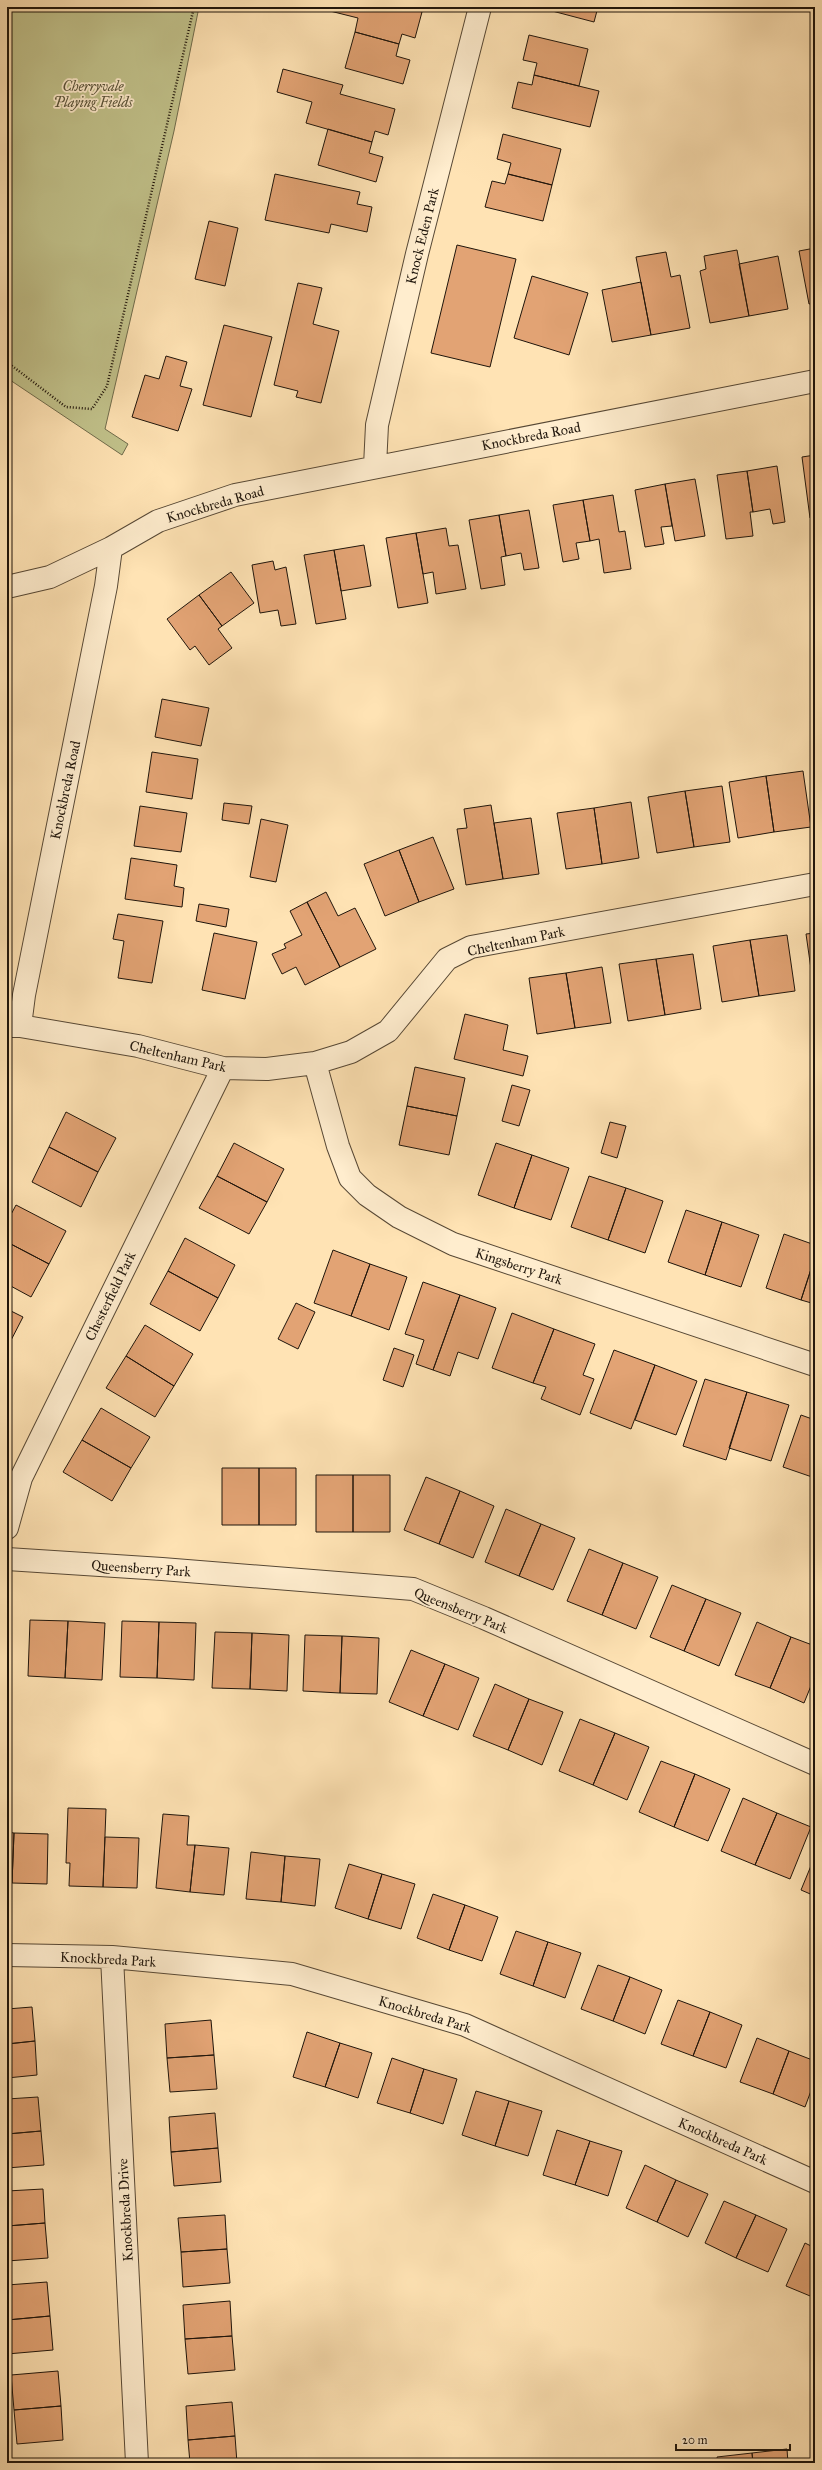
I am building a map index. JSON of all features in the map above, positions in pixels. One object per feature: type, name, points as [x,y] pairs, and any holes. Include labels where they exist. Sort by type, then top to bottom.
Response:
[{"type":"street","name":"Knock Eden Park","points":[[375,466],[377,425],[417,254],[480,7]]},
{"type":"street","name":"Knockbreda Road","points":[[14,1026],[34,942],[106,586],[111,548],[158,520],[235,495],[375,466],[815,381]]},
{"type":"street","points":[[7,587],[50,577],[111,548]]},
{"type":"street","name":"Cheltenham Park","points":[[14,1026],[138,1046],[223,1068],[267,1069],[315,1063],[351,1052],[388,1031],[447,959],[471,947],[815,884]]},
{"type":"street","name":"Kingsberry Park","points":[[315,1063],[338,1146],[350,1178],[367,1195],[398,1217],[453,1244],[815,1365]]},
{"type":"street","name":"Chesterfield Park","points":[[7,1528],[21,1478],[223,1068]]},
{"type":"street","name":"Queensberry Park","points":[[7,1559],[162,1569],[413,1589],[499,1624],[815,1764]]},
{"type":"street","name":"Knockbreda Park","points":[[7,1955],[112,1956],[292,1974],[465,2025],[815,2182]]},
{"type":"street","name":"Knockbreda Drive","points":[[112,1956],[137,2463]]},
{"type":"path","points":[[7,362],[66,407],[92,409],[107,386],[194,7]]},
{"type":"green space","name":"Cherryvale Playing Fields","points":[[7,7],[199,7],[174,131],[105,429],[128,444],[122,455],[7,378]]},
{"type":"building","points":[[327,7],[404,7],[422,12],[415,38],[402,34],[399,44],[355,32],[358,18],[326,10]]},
{"type":"building","points":[[537,7],[598,7],[594,22]]},
{"type":"building","points":[[355,32],[399,44],[396,56],[410,60],[403,84],[345,68]]},
{"type":"building","points":[[529,35],[588,49],[579,86],[534,75],[537,63],[523,60]]},
{"type":"building","points":[[283,69],[343,85],[340,94],[395,109],[388,135],[375,131],[372,142],[306,123],[312,102],[277,92]]},
{"type":"building","points":[[534,75],[599,91],[590,127],[512,108],[518,82],[532,85]]},
{"type":"building","points":[[328,129],[372,142],[369,153],[383,157],[376,182],[318,165]]},
{"type":"building","points":[[503,134],[561,149],[552,185],[508,174],[511,163],[497,159]]},
{"type":"building","points":[[275,174],[360,192],[357,204],[372,207],[367,232],[331,224],[329,233],[265,220]]},
{"type":"building","points":[[508,174],[552,185],[543,221],[485,207],[492,181],[505,184]]},
{"type":"building","points":[[209,221],[238,228],[225,286],[195,279]]},
{"type":"building","points":[[457,245],[516,259],[490,367],[431,353]]},
{"type":"building","points":[[815,248],[815,303],[809,304],[799,251]]},
{"type":"building","points":[[737,250],[749,316],[710,323],[700,271],[706,269],[704,256]]},
{"type":"building","points":[[666,252],[671,277],[680,275],[690,328],[651,335],[636,257]]},
{"type":"building","points":[[778,256],[788,309],[749,316],[739,264]]},
{"type":"building","points":[[532,276],[588,293],[569,355],[514,338]]},
{"type":"building","points":[[641,282],[651,335],[612,342],[602,290]]},
{"type":"building","points":[[298,283],[322,288],[313,324],[339,331],[321,403],[296,397],[298,391],[274,385]]},
{"type":"building","points":[[224,325],[272,337],[251,417],[203,405]]},
{"type":"building","points":[[166,356],[187,362],[180,386],[192,389],[178,431],[132,417],[145,375],[159,379]]},
{"type":"building","points":[[815,455],[815,517],[810,518],[802,457]]},
{"type":"building","points":[[777,466],[785,522],[773,524],[770,509],[753,512],[747,471]]},
{"type":"building","points":[[747,471],[753,512],[750,512],[753,536],[726,539],[717,475]]},
{"type":"building","points":[[695,479],[705,536],[675,541],[665,484]]},
{"type":"building","points":[[665,484],[672,526],[661,527],[664,544],[645,547],[635,490]]},
{"type":"building","points":[[613,495],[619,532],[625,531],[631,569],[604,573],[599,539],[590,541],[583,500]]},
{"type":"building","points":[[583,500],[590,541],[576,543],[579,559],[563,562],[553,505]]},
{"type":"building","points":[[529,510],[539,568],[524,570],[521,553],[506,556],[499,515]]},
{"type":"building","points":[[499,515],[506,556],[501,557],[505,585],[481,589],[469,520]]},
{"type":"building","points":[[446,528],[449,546],[458,545],[466,589],[436,594],[433,572],[423,574],[416,533]]},
{"type":"building","points":[[416,533],[428,603],[398,608],[386,538]]},
{"type":"building","points":[[364,545],[371,586],[341,591],[334,550]]},
{"type":"building","points":[[334,550],[346,619],[316,624],[304,555]]},
{"type":"building","points":[[273,561],[275,570],[286,567],[296,624],[281,626],[278,610],[260,613],[252,565]]},
{"type":"building","points":[[231,572],[254,603],[222,626],[199,595]]},
{"type":"building","points":[[199,595],[222,626],[218,629],[232,648],[209,665],[195,646],[190,650],[167,619]]},
{"type":"building","points":[[162,699],[209,708],[201,746],[155,737]]},
{"type":"building","points":[[152,752],[198,759],[192,799],[146,792]]},
{"type":"building","points":[[803,771],[811,827],[774,832],[766,776]]},
{"type":"building","points":[[766,776],[774,832],[738,838],[729,782]]},
{"type":"building","points":[[722,786],[730,842],[694,847],[685,791]]},
{"type":"building","points":[[685,791],[694,847],[657,853],[648,797]]},
{"type":"building","points":[[631,802],[639,858],[602,864],[594,808]]},
{"type":"building","points":[[224,803],[252,806],[249,824],[222,820]]},
{"type":"building","points":[[491,805],[503,879],[466,885],[457,829],[467,828],[464,809]]},
{"type":"building","points":[[140,806],[187,813],[181,852],[134,846]]},
{"type":"building","points":[[594,808],[602,864],[566,869],[557,813]]},
{"type":"building","points":[[531,818],[539,874],[503,879],[494,823]]},
{"type":"building","points":[[261,819],[288,825],[276,882],[250,877]]},
{"type":"building","points":[[433,837],[454,889],[419,902],[399,850]]},
{"type":"building","points":[[399,850],[419,902],[385,916],[364,864]]},
{"type":"building","points":[[131,858],[177,865],[174,886],[184,888],[182,907],[125,899]]},
{"type":"building","points":[[326,892],[338,916],[355,908],[376,949],[340,967],[307,902]]},
{"type":"building","points":[[307,902],[340,967],[305,985],[296,967],[282,974],[272,954],[286,948],[284,944],[302,935],[290,911]]},
{"type":"building","points":[[199,904],[229,909],[226,927],[196,921]]},
{"type":"building","points":[[118,914],[163,921],[152,983],[118,978],[124,941],[113,939]]},
{"type":"building","points":[[214,933],[257,942],[245,999],[202,990]]},
{"type":"building","points":[[815,933],[815,990],[814,990],[806,934]]},
{"type":"building","points":[[787,935],[795,991],[759,996],[750,940]]},
{"type":"building","points":[[750,940],[759,996],[722,1002],[713,946]]},
{"type":"building","points":[[693,954],[701,1009],[665,1015],[656,959]]},
{"type":"building","points":[[656,959],[665,1015],[628,1021],[619,964]]},
{"type":"building","points":[[602,967],[611,1023],[575,1028],[566,973]]},
{"type":"building","points":[[566,973],[575,1028],[537,1034],[529,978]]},
{"type":"building","points":[[465,1014],[508,1025],[503,1050],[528,1056],[523,1076],[454,1059]]},
{"type":"building","points":[[415,1067],[465,1078],[457,1116],[407,1106]]},
{"type":"building","points":[[512,1085],[530,1090],[519,1126],[502,1121]]},
{"type":"building","points":[[407,1106],[457,1116],[449,1155],[399,1145]]},
{"type":"building","points":[[66,1112],[116,1138],[98,1172],[49,1147]]},
{"type":"building","points":[[610,1122],[626,1126],[617,1158],[601,1153]]},
{"type":"building","points":[[234,1143],[284,1169],[267,1202],[217,1176]]},
{"type":"building","points":[[496,1143],[532,1155],[514,1208],[478,1195]]},
{"type":"building","points":[[49,1147],[98,1172],[81,1207],[32,1182]]},
{"type":"building","points":[[532,1155],[569,1168],[551,1220],[514,1208]]},
{"type":"building","points":[[217,1176],[267,1202],[249,1234],[199,1208]]},
{"type":"building","points":[[589,1176],[626,1188],[608,1240],[571,1227]]},
{"type":"building","points":[[626,1188],[663,1201],[645,1253],[608,1240]]},
{"type":"building","points":[[16,1205],[66,1231],[49,1264],[7,1242],[7,1222]]},
{"type":"building","points":[[686,1210],[722,1222],[705,1275],[668,1262]]},
{"type":"building","points":[[722,1222],[759,1235],[741,1287],[705,1275]]},
{"type":"building","points":[[784,1234],[815,1245],[815,1257],[801,1300],[766,1288]]},
{"type":"building","points":[[185,1238],[235,1265],[218,1298],[168,1271]]},
{"type":"building","points":[[7,1242],[49,1264],[31,1297],[7,1284]]},
{"type":"building","points":[[333,1250],[370,1264],[351,1316],[314,1303]]},
{"type":"building","points":[[815,1257],[815,1304],[801,1300]]},
{"type":"building","points":[[370,1264],[407,1277],[389,1330],[351,1316]]},
{"type":"building","points":[[168,1271],[218,1298],[200,1331],[150,1304]]},
{"type":"building","points":[[423,1282],[460,1295],[433,1370],[416,1364],[424,1340],[405,1334]]},
{"type":"building","points":[[460,1295],[496,1308],[478,1359],[458,1352],[450,1376],[433,1370]]},
{"type":"building","points":[[296,1303],[315,1312],[298,1349],[278,1339]]},
{"type":"building","points":[[7,1309],[23,1317],[7,1348]]},
{"type":"building","points":[[512,1313],[554,1329],[533,1383],[492,1368]]},
{"type":"building","points":[[145,1325],[193,1354],[174,1386],[126,1356]]},
{"type":"building","points":[[554,1329],[595,1344],[583,1375],[594,1379],[580,1415],[541,1399],[546,1387],[533,1383]]},
{"type":"building","points":[[394,1348],[414,1355],[403,1387],[383,1380]]},
{"type":"building","points":[[614,1350],[655,1365],[631,1429],[590,1413]]},
{"type":"building","points":[[126,1356],[174,1386],[155,1417],[106,1388]]},
{"type":"building","points":[[655,1365],[697,1381],[676,1435],[635,1420]]},
{"type":"building","points":[[705,1379],[747,1392],[726,1460],[683,1446]]},
{"type":"building","points":[[747,1392],[789,1405],[771,1461],[729,1448]]},
{"type":"building","points":[[101,1408],[150,1437],[131,1468],[82,1440]]},
{"type":"building","points":[[801,1415],[815,1420],[815,1478],[783,1467]]},
{"type":"building","points":[[82,1440],[131,1468],[112,1501],[63,1472]]},
{"type":"building","points":[[222,1468],[259,1468],[259,1525],[222,1525]]},
{"type":"building","points":[[259,1468],[296,1468],[296,1525],[259,1525]]},
{"type":"building","points":[[316,1475],[353,1475],[353,1532],[316,1532]]},
{"type":"building","points":[[353,1475],[390,1475],[390,1532],[353,1532]]},
{"type":"building","points":[[426,1477],[460,1491],[439,1544],[404,1530]]},
{"type":"building","points":[[460,1491],[494,1506],[473,1558],[439,1544]]},
{"type":"building","points":[[506,1509],[541,1524],[519,1576],[485,1562]]},
{"type":"building","points":[[541,1524],[575,1538],[553,1590],[519,1576]]},
{"type":"building","points":[[589,1549],[623,1563],[602,1615],[567,1601]]},
{"type":"building","points":[[623,1563],[658,1577],[636,1629],[602,1615]]},
{"type":"building","points":[[672,1585],[706,1599],[684,1651],[650,1637]]},
{"type":"building","points":[[706,1599],[741,1613],[719,1666],[684,1651]]},
{"type":"building","points":[[30,1620],[68,1621],[65,1678],[28,1676]]},
{"type":"building","points":[[68,1621],[105,1623],[102,1680],[65,1678]]},
{"type":"building","points":[[122,1621],[159,1622],[157,1678],[120,1677]]},
{"type":"building","points":[[159,1622],[196,1623],[194,1680],[157,1678]]},
{"type":"building","points":[[757,1622],[791,1637],[770,1688],[735,1675]]},
{"type":"building","points":[[215,1632],[252,1633],[250,1689],[212,1688]]},
{"type":"building","points":[[252,1633],[289,1635],[287,1691],[250,1689]]},
{"type":"building","points":[[305,1635],[342,1636],[340,1693],[303,1691]]},
{"type":"building","points":[[342,1636],[379,1638],[377,1694],[340,1693]]},
{"type":"building","points":[[791,1637],[815,1646],[815,1676],[804,1703],[770,1688]]},
{"type":"building","points":[[411,1650],[445,1664],[423,1716],[389,1702]]},
{"type":"building","points":[[445,1664],[479,1678],[458,1730],[423,1716]]},
{"type":"building","points":[[495,1684],[529,1699],[508,1750],[473,1736]]},
{"type":"building","points":[[529,1699],[563,1712],[542,1765],[508,1750]]},
{"type":"building","points":[[580,1719],[615,1733],[593,1785],[559,1771]]},
{"type":"building","points":[[615,1733],[649,1747],[627,1800],[593,1785]]},
{"type":"building","points":[[661,1761],[695,1774],[674,1827],[639,1812]]},
{"type":"building","points":[[695,1774],[730,1789],[708,1841],[674,1827]]},
{"type":"building","points":[[743,1798],[777,1813],[755,1865],[721,1851]]},
{"type":"building","points":[[68,1808],[106,1809],[103,1887],[69,1886],[70,1863],[66,1863]]},
{"type":"building","points":[[777,1813],[811,1827],[790,1879],[755,1865]]},
{"type":"building","points":[[163,1814],[189,1816],[187,1845],[195,1845],[190,1892],[156,1888]]},
{"type":"building","points":[[7,1832],[14,1833],[12,1883],[7,1882]]},
{"type":"building","points":[[14,1833],[48,1834],[47,1884],[12,1883]]},
{"type":"building","points":[[105,1837],[139,1838],[137,1888],[103,1887]]},
{"type":"building","points":[[195,1845],[229,1848],[224,1895],[190,1892]]},
{"type":"building","points":[[251,1852],[285,1856],[281,1902],[246,1899]]},
{"type":"building","points":[[285,1856],[320,1859],[315,1906],[281,1902]]},
{"type":"building","points":[[815,1856],[815,1896],[801,1890]]},
{"type":"building","points":[[349,1864],[382,1874],[368,1919],[335,1908]]},
{"type":"building","points":[[382,1874],[415,1884],[401,1929],[368,1919]]},
{"type":"building","points":[[433,1894],[465,1905],[449,1950],[417,1938]]},
{"type":"building","points":[[465,1905],[498,1917],[482,1961],[449,1950]]},
{"type":"building","points":[[516,1931],[548,1942],[533,1986],[500,1974]]},
{"type":"building","points":[[548,1942],[581,1953],[565,1998],[533,1986]]},
{"type":"building","points":[[598,1965],[630,1977],[613,2021],[581,2009]]},
{"type":"building","points":[[630,1977],[662,1990],[645,2034],[613,2021]]},
{"type":"building","points":[[678,2000],[710,2012],[693,2056],[661,2044]]},
{"type":"building","points":[[32,2007],[35,2041],[7,2044],[7,2009]]},
{"type":"building","points":[[710,2012],[742,2025],[726,2068],[693,2056]]},
{"type":"building","points":[[211,2020],[214,2055],[167,2058],[165,2024]]},
{"type":"building","points":[[307,2032],[340,2043],[325,2087],[293,2077]]},
{"type":"building","points":[[757,2038],[789,2051],[773,2094],[740,2082]]},
{"type":"building","points":[[35,2041],[37,2075],[7,2078],[7,2044]]},
{"type":"building","points":[[340,2043],[372,2053],[358,2098],[325,2087]]},
{"type":"building","points":[[789,2051],[815,2061],[815,2080],[805,2107],[773,2094]]},
{"type":"building","points":[[214,2055],[217,2089],[170,2092],[167,2058]]},
{"type":"building","points":[[392,2058],[424,2069],[410,2113],[377,2103]]},
{"type":"building","points":[[424,2069],[457,2079],[443,2124],[410,2113]]},
{"type":"building","points":[[476,2091],[509,2101],[495,2146],[462,2135]]},
{"type":"building","points":[[38,2097],[41,2131],[7,2134],[7,2099]]},
{"type":"building","points":[[509,2101],[542,2111],[528,2156],[495,2146]]},
{"type":"building","points":[[215,2113],[218,2148],[171,2152],[169,2117]]},
{"type":"building","points":[[557,2130],[590,2141],[575,2185],[543,2175]]},
{"type":"building","points":[[41,2131],[44,2165],[7,2168],[7,2134]]},
{"type":"building","points":[[590,2141],[622,2151],[608,2196],[575,2185]]},
{"type":"building","points":[[218,2148],[221,2182],[174,2186],[171,2152]]},
{"type":"building","points":[[645,2165],[676,2180],[657,2222],[626,2208]]},
{"type":"building","points":[[676,2180],[708,2194],[688,2237],[657,2222]]},
{"type":"building","points":[[43,2189],[45,2223],[7,2226],[7,2191]]},
{"type":"building","points":[[724,2201],[756,2215],[736,2258],[705,2243]]},
{"type":"building","points":[[225,2215],[227,2249],[181,2252],[178,2218]]},
{"type":"building","points":[[756,2215],[787,2229],[768,2272],[736,2258]]},
{"type":"building","points":[[45,2223],[48,2258],[7,2261],[7,2226]]},
{"type":"building","points":[[805,2243],[815,2248],[815,2298],[786,2286]]},
{"type":"building","points":[[227,2249],[230,2283],[183,2287],[181,2252]]},
{"type":"building","points":[[47,2282],[50,2316],[7,2320],[7,2285]]},
{"type":"building","points":[[230,2301],[232,2336],[185,2339],[183,2305]]},
{"type":"building","points":[[50,2316],[53,2350],[7,2354],[7,2320]]},
{"type":"building","points":[[232,2336],[235,2370],[188,2374],[185,2339]]},
{"type":"building","points":[[58,2371],[61,2406],[14,2410],[11,2375]]},
{"type":"building","points":[[232,2402],[235,2436],[188,2440],[186,2406]]},
{"type":"building","points":[[61,2406],[63,2440],[17,2444],[14,2410]]},
{"type":"building","points":[[235,2436],[237,2463],[190,2463],[188,2440]]},
{"type":"building","points":[[815,2446],[815,2463],[814,2463],[812,2447]]},
{"type":"building","points":[[787,2449],[788,2463],[753,2463],[752,2453]]},
{"type":"building","points":[[752,2453],[753,2463],[718,2463],[717,2457]]},
{"type":"building","points":[[694,2461],[694,2463],[670,2463]]}]
